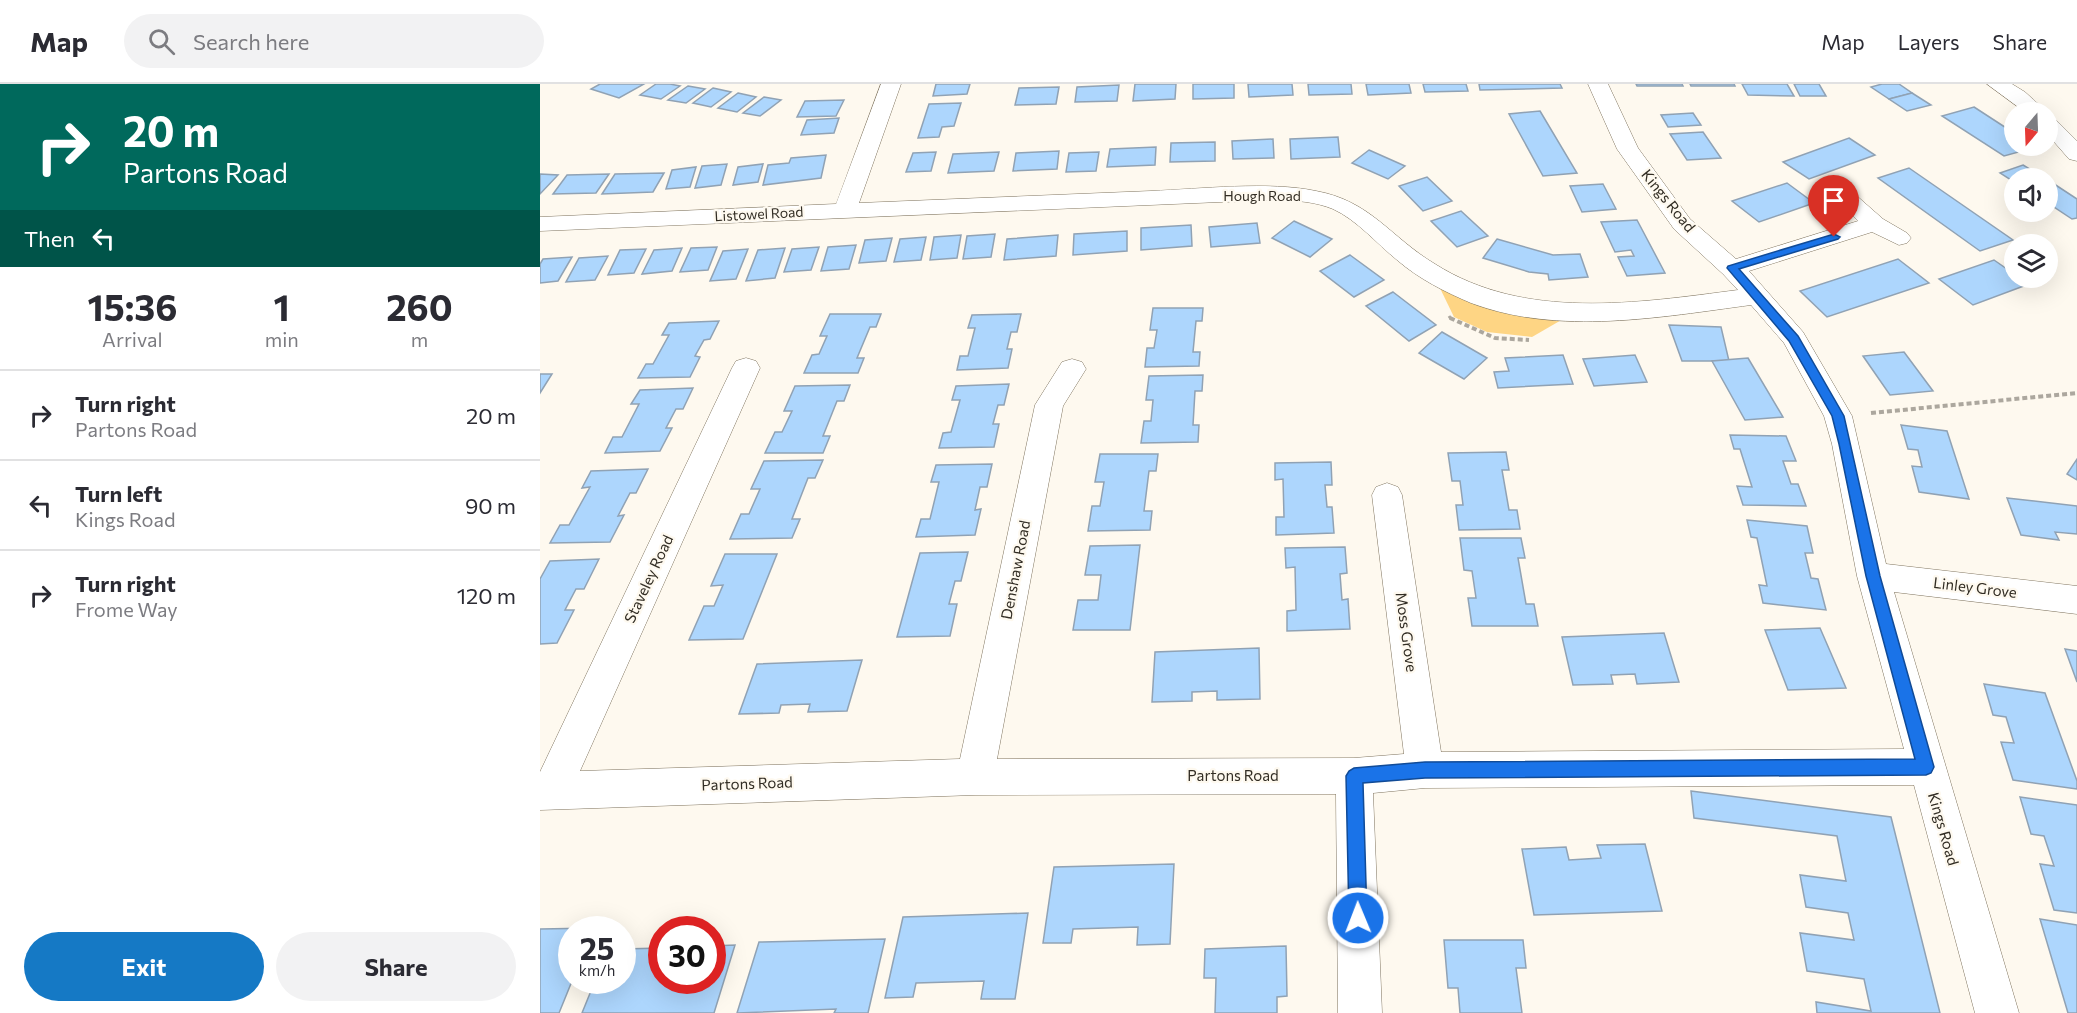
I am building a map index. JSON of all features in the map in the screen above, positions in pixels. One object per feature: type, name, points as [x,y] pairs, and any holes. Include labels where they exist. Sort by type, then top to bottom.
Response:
[{"type":"street","points":[[845,210],[891,84]]},
{"type":"street","name":"Kings Road","points":[[1598,84],[1628,149],[1682,224],[1732,268],[1794,338],[1838,416],[1846,444],[1873,576],[1997,1013]]},
{"type":"street","points":[[1997,84],[2025,102]]},
{"type":"street","points":[[2058,134],[2077,154]]},
{"type":"street","name":"Hough Road","points":[[845,210],[1053,204],[1220,195],[1308,196],[1341,205],[1362,219],[1417,264],[1456,286],[1502,303],[1546,310],[1594,312],[1756,296]]},
{"type":"street","points":[[1850,202],[1875,224],[1899,238]]},
{"type":"street","name":"Listowel Road","points":[[540,224],[845,210]]},
{"type":"street","points":[[1732,268],[1875,224]]},
{"type":"street","name":"Staveley Road","points":[[546,791],[746,368]]},
{"type":"street","name":"Denshaw Road","points":[[975,777],[1049,405],[1072,369]]},
{"type":"street","name":"Moss Grove","points":[[1387,495],[1425,770]]},
{"type":"street","name":"Linley Grove","points":[[1873,576],[2077,600]]},
{"type":"street","name":"Partons Road","points":[[546,791],[975,777],[1354,776],[1425,770],[1926,767]]},
{"type":"street","points":[[1354,776],[1360,1013]]},
{"type":"path","points":[[1838,416],[2077,393]]},
{"type":"shaded area","points":[[1437,282],[1570,315],[1532,337],[1487,332],[1454,317]]},
{"type":"building","points":[[600,84],[644,84],[619,98],[591,89]]},
{"type":"building","points":[[656,84],[680,86],[661,99],[640,95]]},
{"type":"building","points":[[936,84],[970,84],[967,94],[933,96]]},
{"type":"building","points":[[1135,84],[1176,84],[1175,99],[1133,101]]},
{"type":"building","points":[[1193,84],[1234,84],[1234,98],[1193,99]]},
{"type":"building","points":[[1248,84],[1292,84],[1293,95],[1249,97]]},
{"type":"building","points":[[1308,84],[1351,84],[1352,94],[1309,95]]},
{"type":"building","points":[[1366,84],[1409,84],[1411,93],[1368,95]]},
{"type":"building","points":[[1423,84],[1466,84],[1468,91],[1425,92]]},
{"type":"building","points":[[1479,84],[1560,84],[1562,88],[1480,90]]},
{"type":"building","points":[[1636,84],[1682,84],[1683,86],[1637,86]]},
{"type":"building","points":[[1690,84],[1734,84],[1735,86],[1691,86]]},
{"type":"building","points":[[1742,84],[1787,84],[1794,96],[1748,95]]},
{"type":"building","points":[[1794,84],[1819,84],[1826,96],[1800,96]]},
{"type":"building","points":[[1882,84],[1899,84],[1912,93],[1889,99],[1871,87]]},
{"type":"building","points":[[1119,85],[1117,101],[1075,102],[1077,87]]},
{"type":"building","points":[[688,86],[705,89],[686,103],[668,100]]},
{"type":"building","points":[[1059,87],[1056,104],[1015,105],[1019,88]]},
{"type":"building","points":[[713,88],[731,92],[711,107],[693,103]]},
{"type":"building","points":[[738,93],[756,97],[737,112],[718,108]]},
{"type":"building","points":[[1912,93],[1931,105],[1907,111],[1889,99]]},
{"type":"building","points":[[764,97],[781,100],[760,116],[743,113]]},
{"type":"building","points":[[844,100],[836,116],[797,117],[805,101]]},
{"type":"building","points":[[961,103],[954,126],[942,127],[939,137],[918,138],[929,104]]},
{"type":"building","points":[[1974,107],[2004,126],[2004,156],[1942,116]]},
{"type":"building","points":[[1540,111],[1577,173],[1543,176],[1509,114]]},
{"type":"building","points":[[1693,113],[1701,125],[1668,127],[1661,115]]},
{"type":"building","points":[[839,118],[834,133],[801,135],[807,120]]},
{"type":"building","points":[[1703,132],[1721,158],[1687,160],[1670,134]]},
{"type":"building","points":[[1338,137],[1340,157],[1291,159],[1290,139]]},
{"type":"building","points":[[1849,138],[1875,155],[1809,179],[1783,162]]},
{"type":"building","points":[[1273,139],[1274,158],[1233,159],[1232,141]]},
{"type":"building","points":[[1215,142],[1215,161],[1170,162],[1171,143]]},
{"type":"building","points":[[1156,147],[1155,165],[1107,167],[1110,149]]},
{"type":"building","points":[[1369,150],[1405,166],[1388,179],[1352,163]]},
{"type":"building","points":[[1059,151],[1057,169],[1013,171],[1016,153]]},
{"type":"building","points":[[936,152],[931,171],[906,172],[913,153]]},
{"type":"building","points":[[999,152],[994,171],[948,173],[953,154]]},
{"type":"building","points":[[1099,152],[1096,171],[1066,172],[1069,153]]},
{"type":"building","points":[[826,155],[821,178],[763,185],[768,165],[789,163],[791,158]]},
{"type":"building","points":[[727,164],[721,185],[695,188],[702,166]]},
{"type":"building","points":[[763,164],[758,182],[733,185],[738,167]]},
{"type":"building","points":[[696,167],[690,187],[666,189],[672,170]]},
{"type":"building","points":[[1909,168],[2004,234],[2004,243],[1980,251],[1878,178]]},
{"type":"building","points":[[664,173],[653,192],[602,194],[615,174]]},
{"type":"building","points":[[540,174],[558,175],[540,194]]},
{"type":"building","points":[[609,174],[596,193],[553,194],[567,175]]},
{"type":"building","points":[[1427,177],[1452,201],[1423,211],[1399,186]]},
{"type":"building","points":[[1787,183],[1814,203],[1759,222],[1732,201]]},
{"type":"building","points":[[1603,184],[1616,209],[1582,212],[1570,186]]},
{"type":"building","points":[[2058,187],[2077,199],[2077,218],[2072,219],[2058,210]]},
{"type":"building","points":[[1461,211],[1488,236],[1457,247],[1431,221]]},
{"type":"building","points":[[1637,220],[1665,273],[1627,276],[1618,257],[1634,256],[1631,250],[1615,252],[1601,222]]},
{"type":"building","points":[[1294,221],[1332,239],[1310,257],[1272,238]]},
{"type":"building","points":[[1257,223],[1260,243],[1211,247],[1209,227]]},
{"type":"building","points":[[1191,225],[1192,246],[1141,250],[1141,228]]},
{"type":"building","points":[[1127,231],[1127,251],[1073,255],[1074,234]]},
{"type":"building","points":[[995,234],[991,257],[963,259],[967,236]]},
{"type":"building","points":[[961,235],[957,258],[930,260],[934,237]]},
{"type":"building","points":[[1058,235],[1056,256],[1004,260],[1007,239]]},
{"type":"building","points":[[926,237],[921,260],[894,262],[900,239]]},
{"type":"building","points":[[892,238],[886,261],[859,263],[865,240]]},
{"type":"building","points":[[1497,239],[1553,255],[1580,254],[1588,277],[1549,280],[1548,274],[1529,272],[1483,258]]},
{"type":"building","points":[[856,245],[849,269],[821,271],[828,247]]},
{"type":"building","points":[[717,247],[708,270],[680,272],[691,248]]},
{"type":"building","points":[[819,247],[811,270],[784,272],[792,249]]},
{"type":"building","points":[[682,248],[672,271],[642,274],[654,250]]},
{"type":"building","points":[[785,248],[775,278],[746,281],[758,250]]},
{"type":"building","points":[[646,249],[634,273],[608,275],[620,250]]},
{"type":"building","points":[[748,249],[736,279],[710,281],[723,251]]},
{"type":"building","points":[[1350,255],[1384,280],[1354,297],[1320,271]]},
{"type":"building","points":[[608,256],[595,280],[566,282],[579,258]]},
{"type":"building","points":[[572,257],[558,281],[540,283],[540,264],[543,259]]},
{"type":"building","points":[[1898,259],[1929,283],[1827,317],[1800,291]]},
{"type":"building","points":[[1994,260],[2004,267],[2004,288],[2018,288],[1973,305],[1939,279]]},
{"type":"building","points":[[1393,292],[1436,325],[1409,341],[1366,306]]},
{"type":"building","points":[[1153,308],[1203,308],[1202,321],[1196,321],[1193,352],[1200,352],[1199,366],[1145,367],[1147,348],[1154,348],[1157,330],[1150,330]]},
{"type":"building","points":[[830,314],[881,314],[876,327],[870,327],[857,358],[864,358],[858,373],[804,373],[812,355],[819,354],[827,336],[820,336]]},
{"type":"building","points":[[1021,314],[1017,332],[1011,332],[1007,349],[1012,349],[1008,368],[957,370],[960,356],[968,356],[975,328],[968,328],[972,315]]},
{"type":"building","points":[[719,321],[710,339],[704,340],[695,356],[700,357],[690,377],[638,378],[646,364],[653,364],[669,335],[662,335],[669,323]]},
{"type":"building","points":[[1669,325],[1721,327],[1729,361],[1682,361]]},
{"type":"building","points":[[1442,332],[1487,358],[1464,379],[1419,353]]},
{"type":"building","points":[[1904,352],[1933,391],[1890,395],[1863,356]]},
{"type":"building","points":[[1563,355],[1573,384],[1498,388],[1494,372],[1509,371],[1505,358]]},
{"type":"building","points":[[1635,355],[1647,382],[1594,386],[1583,359]]},
{"type":"building","points":[[1748,358],[1783,417],[1745,420],[1712,361]]},
{"type":"building","points":[[540,374],[552,374],[540,393]]},
{"type":"building","points":[[1203,375],[1202,391],[1195,391],[1193,425],[1199,425],[1198,442],[1141,443],[1144,421],[1151,421],[1153,400],[1146,400],[1149,376]]},
{"type":"building","points":[[1009,384],[1004,405],[998,405],[993,424],[999,424],[994,447],[939,448],[943,433],[951,432],[960,400],[952,400],[956,386]]},
{"type":"building","points":[[850,385],[844,401],[837,401],[823,436],[830,436],[823,453],[765,453],[775,432],[782,432],[792,411],[784,411],[795,386]]},
{"type":"building","points":[[693,388],[683,409],[676,409],[666,428],[672,428],[660,451],[605,453],[613,437],[622,437],[639,404],[631,404],[640,390]]},
{"type":"building","points":[[1901,425],[1947,431],[1969,499],[1919,492],[1912,466],[1922,467],[1918,450],[1908,449]]},
{"type":"building","points":[[1730,435],[1786,436],[1796,461],[1783,461],[1791,484],[1798,484],[1806,506],[1743,505],[1737,486],[1752,487],[1740,449],[1734,449]]},
{"type":"building","points":[[1506,452],[1509,470],[1502,470],[1509,510],[1517,510],[1520,529],[1459,530],[1456,505],[1463,505],[1460,481],[1452,481],[1448,453]]},
{"type":"building","points":[[1100,454],[1158,454],[1156,471],[1149,471],[1144,511],[1152,511],[1150,530],[1088,531],[1092,506],[1100,506],[1104,482],[1095,482]]},
{"type":"building","points":[[2077,459],[2077,480],[2067,474]]},
{"type":"building","points":[[823,460],[815,478],[808,478],[792,519],[800,519],[792,538],[730,539],[741,514],[749,514],[760,489],[751,489],[764,461]]},
{"type":"building","points":[[1331,462],[1332,485],[1325,485],[1327,507],[1332,507],[1334,533],[1276,535],[1276,517],[1284,517],[1283,479],[1275,480],[1275,463]]},
{"type":"building","points":[[992,464],[987,487],[980,487],[975,510],[981,509],[975,535],[916,537],[921,519],[930,519],[939,482],[931,482],[936,465]]},
{"type":"building","points":[[648,469],[636,493],[630,493],[618,516],[624,515],[610,542],[550,543],[560,525],[569,525],[590,487],[582,488],[591,471]]},
{"type":"building","points":[[2007,498],[2077,506],[2077,534],[2055,532],[2059,540],[2021,535]]},
{"type":"building","points":[[1747,520],[1807,526],[1813,553],[1805,553],[1811,578],[1818,579],[1826,610],[1763,603],[1759,585],[1767,586],[1757,538],[1751,537]]},
{"type":"building","points":[[1460,538],[1521,538],[1525,558],[1518,558],[1526,604],[1534,604],[1538,626],[1472,626],[1468,598],[1476,598],[1472,571],[1464,570]]},
{"type":"building","points":[[1140,545],[1130,630],[1073,630],[1078,600],[1098,600],[1101,575],[1085,575],[1090,546]]},
{"type":"building","points":[[1345,547],[1347,573],[1340,574],[1342,600],[1348,599],[1350,629],[1287,631],[1287,611],[1296,610],[1295,567],[1286,568],[1285,548]]},
{"type":"building","points":[[968,552],[961,581],[955,581],[949,604],[957,604],[950,636],[897,637],[920,553]]},
{"type":"building","points":[[725,554],[777,554],[743,639],[689,640],[704,606],[714,606],[723,585],[711,586]]},
{"type":"building","points":[[599,559],[584,589],[576,589],[565,610],[574,610],[557,643],[540,644],[540,579],[550,561]]},
{"type":"building","points":[[1820,628],[1846,688],[1788,690],[1765,630]]},
{"type":"building","points":[[1664,633],[1679,682],[1637,684],[1635,674],[1611,675],[1613,684],[1573,685],[1562,637]]},
{"type":"building","points":[[1259,648],[1260,699],[1217,700],[1217,691],[1192,692],[1192,701],[1152,702],[1155,652]]},
{"type":"building","points":[[2065,649],[2077,651],[2077,682]]},
{"type":"building","points":[[862,660],[847,711],[808,712],[810,704],[781,705],[779,713],[739,714],[757,664]]},
{"type":"building","points":[[1984,684],[2045,693],[2077,781],[2077,789],[2013,780],[2001,742],[2014,743],[2006,717],[1993,715]]},
{"type":"building","points":[[1691,791],[1891,817],[1940,1013],[1817,1013],[1816,1002],[1871,1011],[1864,979],[1807,971],[1800,933],[1854,940],[1848,913],[1806,907],[1800,875],[1846,881],[1837,836],[1694,818]]},
{"type":"building","points":[[2020,797],[2077,805],[2077,913],[2054,910],[2040,864],[2054,866],[2044,836],[2031,834]]},
{"type":"building","points":[[1645,844],[1662,911],[1534,915],[1522,849],[1566,847],[1569,860],[1601,858],[1597,845]]},
{"type":"building","points":[[1174,864],[1170,944],[1137,945],[1138,927],[1073,929],[1071,943],[1043,943],[1054,867]]},
{"type":"building","points":[[1028,913],[1015,999],[981,999],[984,981],[916,983],[913,997],[885,998],[903,917]]},
{"type":"building","points":[[2040,919],[2077,925],[2077,1013],[2068,1013]]},
{"type":"building","points":[[540,929],[558,929],[558,994],[567,994],[559,1013],[540,1013]]},
{"type":"building","points":[[885,939],[868,1013],[834,1013],[836,1009],[737,1013],[759,942]]},
{"type":"building","points":[[1444,940],[1523,940],[1526,968],[1516,968],[1522,1013],[1460,1013],[1458,988],[1448,988]]},
{"type":"building","points":[[726,945],[735,945],[726,974]]},
{"type":"building","points":[[1286,946],[1287,996],[1277,997],[1277,1013],[1215,1013],[1216,978],[1204,978],[1205,949]]},
{"type":"building","points":[[648,948],[648,994],[720,994],[714,1013],[582,1013],[590,994],[636,994],[636,949]]},
{"type":"route","points":[[1358,918],[1354,776],[1425,770],[1926,767],[1873,576],[1846,444],[1838,416],[1794,338],[1732,268],[1834,237]]}]
